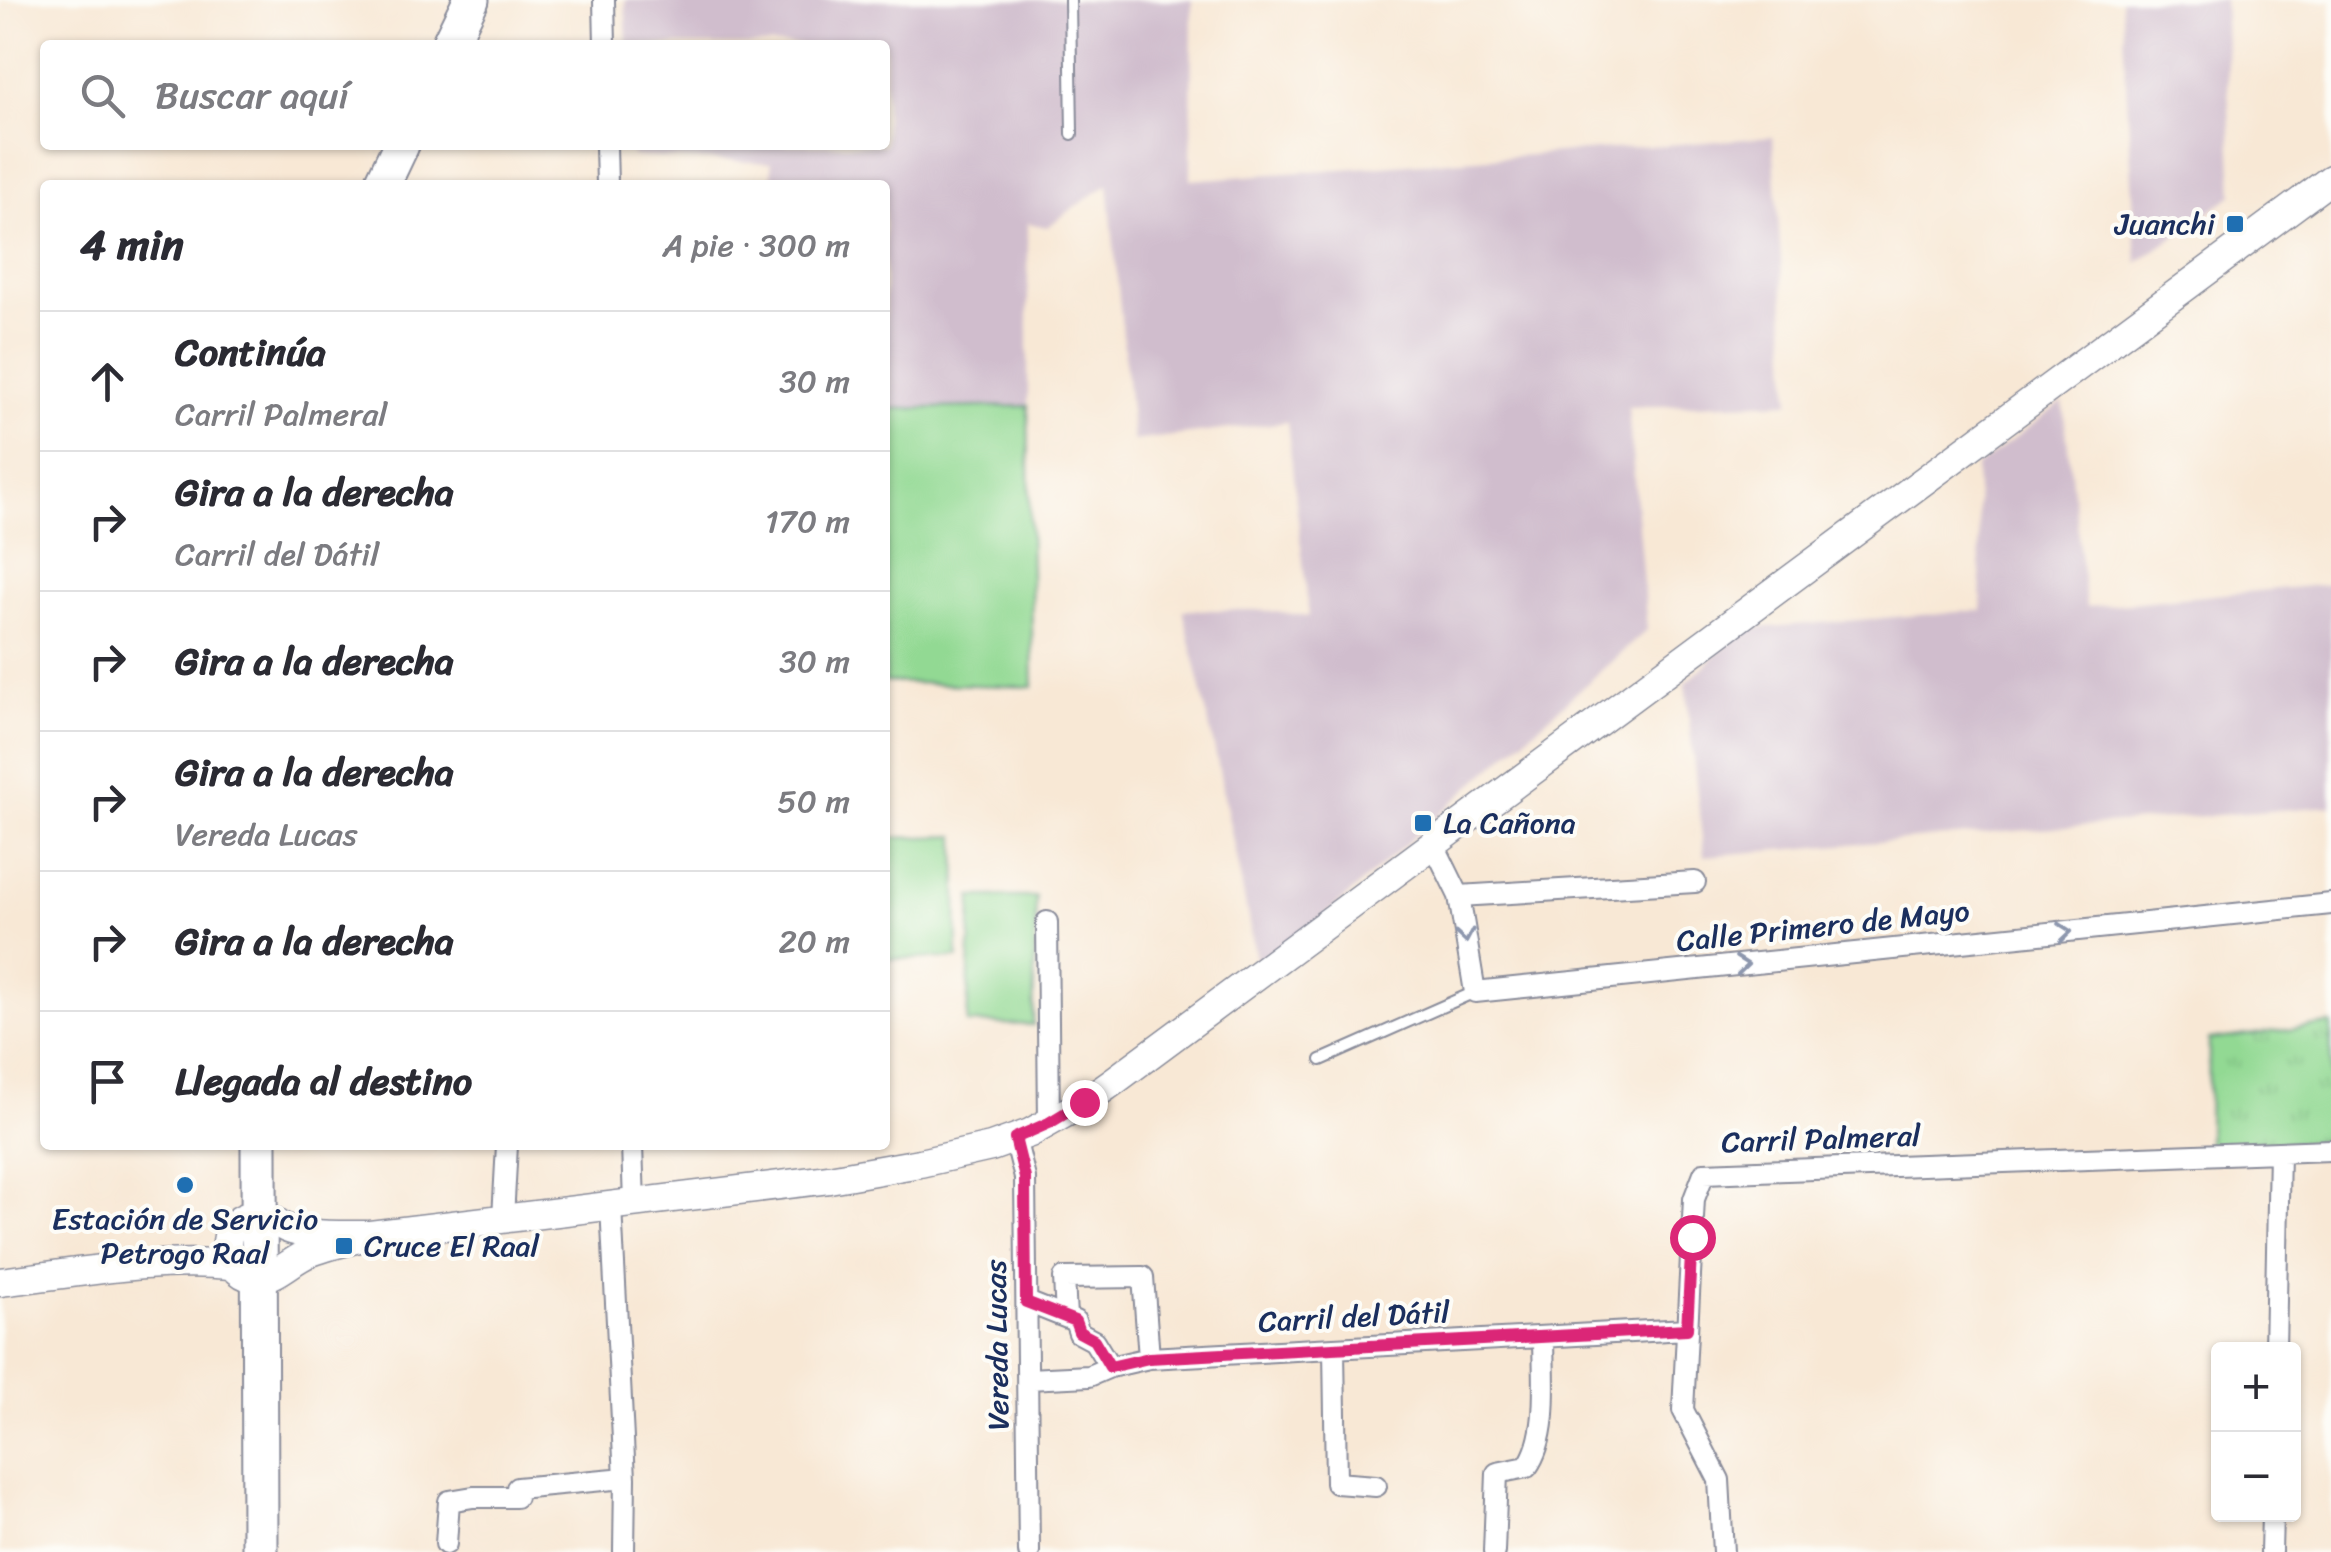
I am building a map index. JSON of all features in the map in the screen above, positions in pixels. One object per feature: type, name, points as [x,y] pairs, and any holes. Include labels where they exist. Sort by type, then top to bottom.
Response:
[{"type":"highway","points":[[451,40],[471,0]]},
{"type":"highway","points":[[384,180],[400,150]]},
{"type":"highway","points":[[259,1150],[260,1552]]},
{"type":"main road","points":[[0,1282],[186,1262],[257,1271],[370,1235],[623,1205],[934,1160],[991,1146],[1049,1123],[1114,1081],[2331,178]]},
{"type":"main road","points":[[148,1264],[258,1223],[317,1233],[370,1235]]},
{"type":"street","points":[[604,0],[604,40]]},
{"type":"street","points":[[606,150],[607,180]]},
{"type":"street","points":[[1434,845],[1458,896],[1475,992]]},
{"type":"street","points":[[1458,896],[1695,882]]},
{"type":"street","name":"Calle Primero de Mayo","points":[[1475,992],[2331,904]]},
{"type":"street","points":[[1047,922],[1049,1123]]},
{"type":"street","name":"Vereda Lucas","points":[[1015,1138],[1025,1178],[1029,1552]]},
{"type":"street","points":[[503,1218],[507,1150]]},
{"type":"street","points":[[624,1552],[623,1205],[631,1150]]},
{"type":"street","name":"Carril Palmeral","points":[[1723,1552],[1720,1480],[1683,1410],[1694,1199],[1704,1173],[2331,1150]]},
{"type":"street","points":[[2275,1342],[2279,1152]]},
{"type":"street","points":[[1066,1317],[1064,1278],[1142,1277],[1149,1358]]},
{"type":"street","points":[[1026,1302],[1075,1321],[1079,1332],[1094,1340],[1110,1367]]},
{"type":"street","name":"Carril del Dátil","points":[[1028,1378],[1089,1376],[1149,1358],[1687,1329]]},
{"type":"street","points":[[1494,1552],[1497,1473],[1527,1467],[1535,1457],[1542,1432],[1543,1337]]},
{"type":"street","points":[[1334,1348],[1336,1483],[1376,1486]]},
{"type":"street","points":[[446,1544],[449,1501],[473,1496],[516,1498],[517,1488],[624,1478]]},
{"type":"street","points":[[2271,1552],[2272,1522]]},
{"type":"lane","points":[[1070,0],[1072,134]]},
{"type":"lane","points":[[1321,1060],[1475,992]]},
{"type":"shaded area","points":[[625,0],[1192,0],[1191,180],[1773,137],[1790,402],[1628,407],[1647,630],[1259,974],[1183,610],[1257,610],[1309,616],[1287,422],[1133,441],[1108,184],[1047,227],[1028,223],[1028,406],[890,409],[890,180],[772,180],[771,163],[632,156],[631,150],[890,150],[890,40],[627,40]]},
{"type":"shaded area","points":[[2121,0],[2224,0],[2233,195],[2137,263]]},
{"type":"shaded area","points":[[2063,402],[2086,607],[2331,584],[2331,806],[1704,856],[1685,684],[1744,629],[1982,610],[1976,467]]},
{"type":"green space","points":[[1028,406],[1033,687],[890,682],[890,409]]},
{"type":"green space","points":[[956,836],[958,958],[890,959],[890,838]]},
{"type":"green space","points":[[972,897],[1036,897],[1033,1025],[967,1023]]},
{"type":"green space","points":[[2331,1024],[2331,1141],[2208,1147],[2209,1040]]},
{"type":"place","name":"Juanchi","points":[[2235,224]]},
{"type":"place","name":"La Cañona","points":[[1423,823]]},
{"type":"place","name":"Estación de Servicio Petrogo Raal","points":[[185,1185]]},
{"type":"place","name":"Cruce El Raal","points":[[344,1246]]},
{"type":"route","points":[[1084,1102],[1015,1138],[1025,1178],[1026,1302],[1075,1321],[1079,1332],[1094,1340],[1110,1367],[1149,1358],[1687,1329],[1692,1237]]}]
